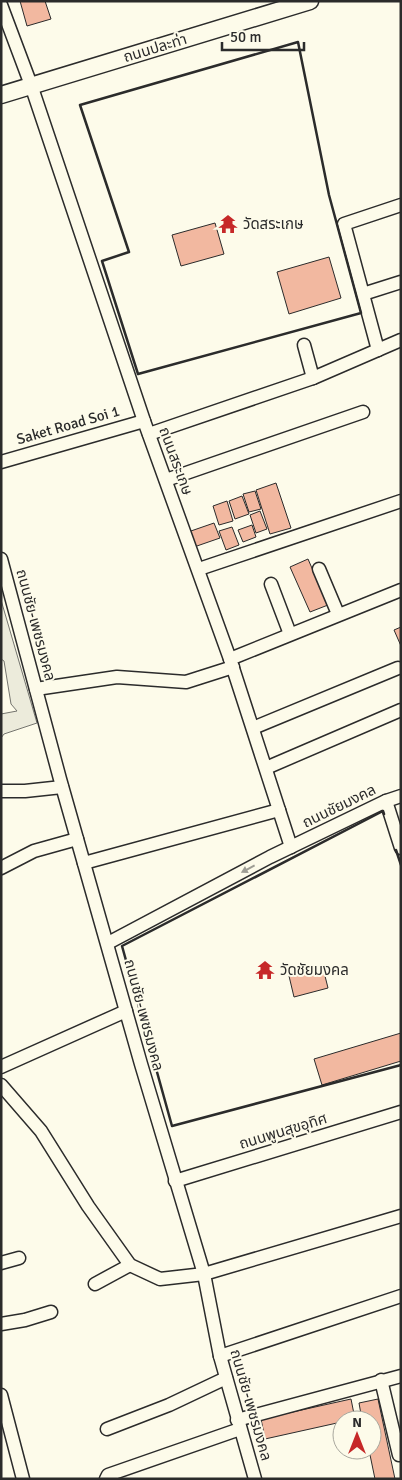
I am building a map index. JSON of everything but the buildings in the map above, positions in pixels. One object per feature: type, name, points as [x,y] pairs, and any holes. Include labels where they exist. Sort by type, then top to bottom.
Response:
[{"type":"main road","name":"ถนนปละท่า","points":[[1,95],[281,5],[310,1]]},
{"type":"street","name":"ถนนสระเกษ","points":[[1,5],[5,22],[31,85],[144,420],[232,663],[291,847]]},
{"type":"street","points":[[378,350],[344,224],[401,205]]},
{"type":"street","points":[[363,294],[401,282]]},
{"type":"street","points":[[149,434],[313,378],[401,340]]},
{"type":"street","points":[[304,345],[313,378]]},
{"type":"street","points":[[166,480],[363,412]]},
{"type":"street","name":"Saket Road Soi 1","points":[[1,462],[144,420]]},
{"type":"street","points":[[199,569],[401,501]]},
{"type":"street","name":"ถนนชัย-เพชรมงคล","points":[[1,559],[62,787],[175,1181],[204,1274],[220,1356],[255,1479]]},
{"type":"street","points":[[318,569],[338,614]]},
{"type":"street","points":[[271,584],[290,634]]},
{"type":"street","points":[[36,689],[117,677],[186,682],[232,663],[290,634],[401,590]]},
{"type":"street","points":[[253,728],[398,668]]},
{"type":"street","points":[[266,768],[401,710]]},
{"type":"street","points":[[1,791],[25,791],[62,787]]},
{"type":"street","name":"ถนนชัยมงคล","points":[[108,943],[291,847],[386,801],[401,796]]},
{"type":"street","points":[[386,801],[401,848]]},
{"type":"street","points":[[84,863],[279,810]]},
{"type":"street","points":[[1,868],[34,851],[77,839]]},
{"type":"street","points":[[1,1067],[126,1011]]},
{"type":"street","points":[[1,1085],[40,1131],[88,1206],[130,1266],[160,1279],[204,1274],[401,1216]]},
{"type":"street","name":"ถนนพูนสุขอุทิศ","points":[[175,1181],[401,1112]]},
{"type":"street","points":[[1,1263],[19,1258]]},
{"type":"street","points":[[94,1284],[130,1266]]},
{"type":"street","points":[[220,1356],[401,1296]]},
{"type":"street","points":[[1,1324],[25,1320],[52,1312]]},
{"type":"street","points":[[106,1479],[108,1475],[239,1425],[381,1380],[401,1376]]},
{"type":"street","points":[[107,1429],[169,1406],[226,1378]]},
{"type":"street","points":[[381,1380],[399,1455]]},
{"type":"street","points":[[1,1395],[23,1479]]},
{"type":"shaded area","points":[[1,600],[37,723],[4,734],[1,738],[1,714],[17,711],[11,704],[4,661],[1,659]]},
{"type":"wall","points":[[298,42],[329,195],[361,313],[138,374],[102,261],[129,252],[80,105],[298,42]]},
{"type":"wall","points":[[384,814],[383,811],[122,946],[172,1126],[401,1065]]},
{"type":"wall","points":[[396,850],[401,865]]},
{"type":"place","name":"วัดสระเกษ","points":[[228,224]]},
{"type":"place","name":"วัดชัยมงคล","points":[[265,970]]}]
